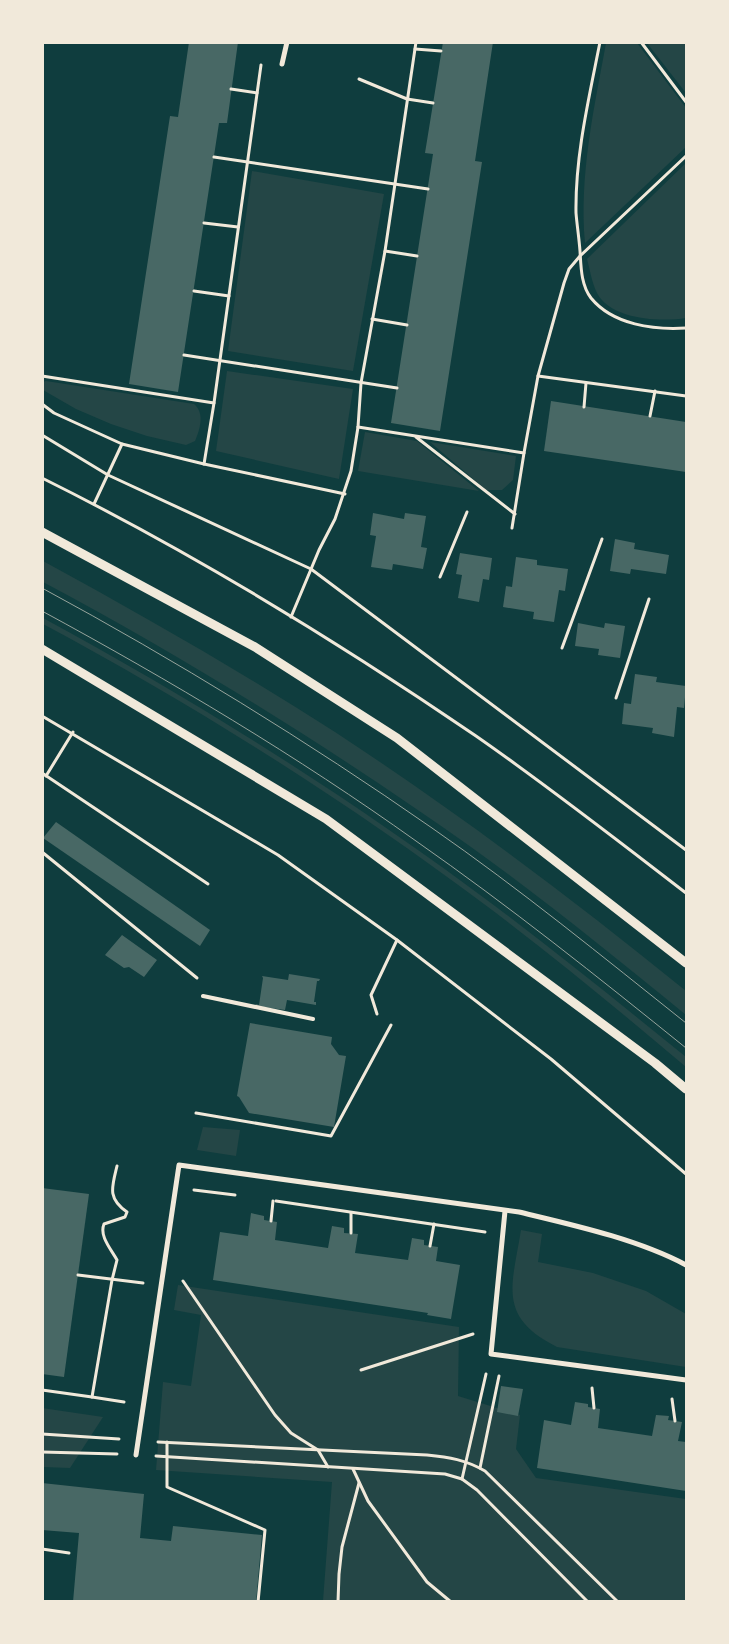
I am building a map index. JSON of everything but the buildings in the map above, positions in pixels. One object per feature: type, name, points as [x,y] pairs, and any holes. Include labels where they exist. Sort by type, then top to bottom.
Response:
[{"type":"street","points":[[282,64],[287,42]]},
{"type":"street","points":[[42,532],[255,648],[397,738],[686,963]]},
{"type":"street","points":[[42,649],[326,819],[655,1063],[686,1089]]},
{"type":"street","points":[[136,1455],[179,1165],[519,1212],[573,1225],[655,1251],[686,1265]]},
{"type":"street","points":[[505,1211],[491,1354],[686,1380]]},
{"type":"lane","points":[[203,996],[313,1019]]},
{"type":"path","points":[[291,617],[335,519],[345,494],[351,471],[358,427],[361,383],[385,250],[416,42]]},
{"type":"path","points":[[600,42],[579,164],[576,212],[582,277],[591,298],[610,315],[636,324],[658,328],[686,328]]},
{"type":"path","points":[[641,42],[686,102]]},
{"type":"path","points":[[415,49],[441,51]]},
{"type":"path","points":[[204,464],[262,60]]},
{"type":"path","points":[[359,80],[407,99],[433,104]]},
{"type":"path","points":[[231,89],[257,93]]},
{"type":"path","points":[[512,528],[538,376],[569,269],[580,256],[686,156]]},
{"type":"path","points":[[214,157],[428,189]]},
{"type":"path","points":[[204,223],[238,227]]},
{"type":"path","points":[[385,250],[417,256]]},
{"type":"path","points":[[194,290],[229,296]]},
{"type":"path","points":[[372,319],[407,325]]},
{"type":"path","points":[[184,355],[397,388]]},
{"type":"path","points":[[42,376],[214,403]]},
{"type":"path","points":[[538,376],[686,396]]},
{"type":"path","points":[[584,407],[586,383]]},
{"type":"path","points":[[650,416],[655,392]]},
{"type":"path","points":[[42,404],[54,413],[122,444],[204,464],[345,494]]},
{"type":"path","points":[[358,427],[524,453]]},
{"type":"path","points":[[42,435],[108,475],[311,569],[686,850]]},
{"type":"path","points":[[415,437],[515,514]]},
{"type":"path","points":[[94,504],[122,444]]},
{"type":"path","points":[[42,478],[186,553],[389,678],[535,778],[686,893]]},
{"type":"path","points":[[440,577],[467,512]]},
{"type":"path","points":[[562,648],[602,539]]},
{"type":"path","points":[[616,698],[649,599]]},
{"type":"path","points":[[42,716],[73,732],[278,855],[397,940],[551,1059],[686,1174]]},
{"type":"path","points":[[73,732],[44,774],[208,884]]},
{"type":"path","points":[[42,852],[203,983]]},
{"type":"path","points":[[377,1014],[371,995],[397,940]]},
{"type":"path","points":[[196,1113],[332,1136],[392,1025]]},
{"type":"path","points":[[92,1398],[117,1260],[103,1235],[102,1229],[104,1224],[125,1217],[127,1212],[119,1207],[113,1198],[112,1188],[118,1166]]},
{"type":"path","points":[[176,1188],[236,1196]]},
{"type":"path","points":[[271,1220],[273,1200],[503,1234]]},
{"type":"path","points":[[351,1213],[351,1233]]},
{"type":"path","points":[[430,1246],[434,1224]]},
{"type":"path","points":[[165,1255],[275,1415],[291,1433],[318,1450],[329,1467]]},
{"type":"path","points":[[78,1275],[139,1282],[161,1287]]},
{"type":"path","points":[[361,1370],[493,1328]]},
{"type":"path","points":[[462,1479],[491,1354]]},
{"type":"path","points":[[480,1468],[503,1356]]},
{"type":"path","points":[[42,1390],[143,1404]]},
{"type":"path","points":[[42,1434],[442,1456],[467,1462],[485,1471],[618,1602]]},
{"type":"path","points":[[167,1442],[167,1488],[265,1530],[258,1602]]},
{"type":"path","points":[[42,1452],[136,1455],[445,1474],[462,1479],[477,1490],[588,1602]]},
{"type":"path","points":[[353,1469],[368,1502],[428,1582],[451,1602]]},
{"type":"path","points":[[338,1602],[342,1547],[359,1483]]},
{"type":"path","points":[[42,1549],[69,1553]]},
{"type":"shaded area","points":[[606,43],[637,43],[686,108],[686,147],[585,243],[584,192],[586,167],[592,117]]},
{"type":"shaded area","points":[[647,43],[686,43],[686,93]]},
{"type":"shaded area","points":[[686,163],[686,318],[651,319],[625,314],[613,309],[597,293],[587,259]]},
{"type":"shaded area","points":[[252,171],[384,194],[353,371],[228,351]]},
{"type":"shaded area","points":[[227,371],[353,389],[339,479],[216,451]]},
{"type":"shaded area","points":[[43,382],[194,404],[200,412],[200,426],[197,436],[195,441],[186,445],[147,436],[111,424],[76,409],[43,390]]},
{"type":"shaded area","points":[[365,432],[417,441],[479,491],[358,471]]},
{"type":"shaded area","points":[[430,442],[516,456],[513,480],[502,490],[486,490]]},
{"type":"shaded area","points":[[43,561],[227,665],[335,732],[425,793],[601,923],[686,991],[686,1015],[526,888],[419,811],[314,741],[207,675],[43,582]]},
{"type":"shaded area","points":[[43,618],[102,650],[217,718],[331,790],[441,866],[543,943],[686,1057],[686,1067],[586,984],[431,865],[324,791],[213,721],[43,624]]},
{"type":"shaded area","points":[[203,1127],[240,1130],[236,1156],[197,1150]]},
{"type":"shaded area","points":[[521,1230],[542,1234],[538,1262],[593,1273],[646,1291],[686,1314],[686,1367],[557,1347],[538,1336],[525,1324],[517,1312],[513,1298],[514,1268]]},
{"type":"shaded area","points":[[178,1285],[459,1327],[458,1396],[520,1415],[516,1449],[536,1478],[686,1499],[686,1601],[323,1601],[332,1482],[156,1470],[163,1382],[191,1386],[201,1315],[174,1310]]},
{"type":"shaded area","points":[[42,1408],[103,1417],[70,1468],[43,1467]]},
{"type":"tram line","points":[[42,588],[192,673],[289,733],[385,796],[497,875],[686,1023]]},
{"type":"tram line","points":[[42,611],[186,692],[326,779],[519,916],[686,1048]]}]
